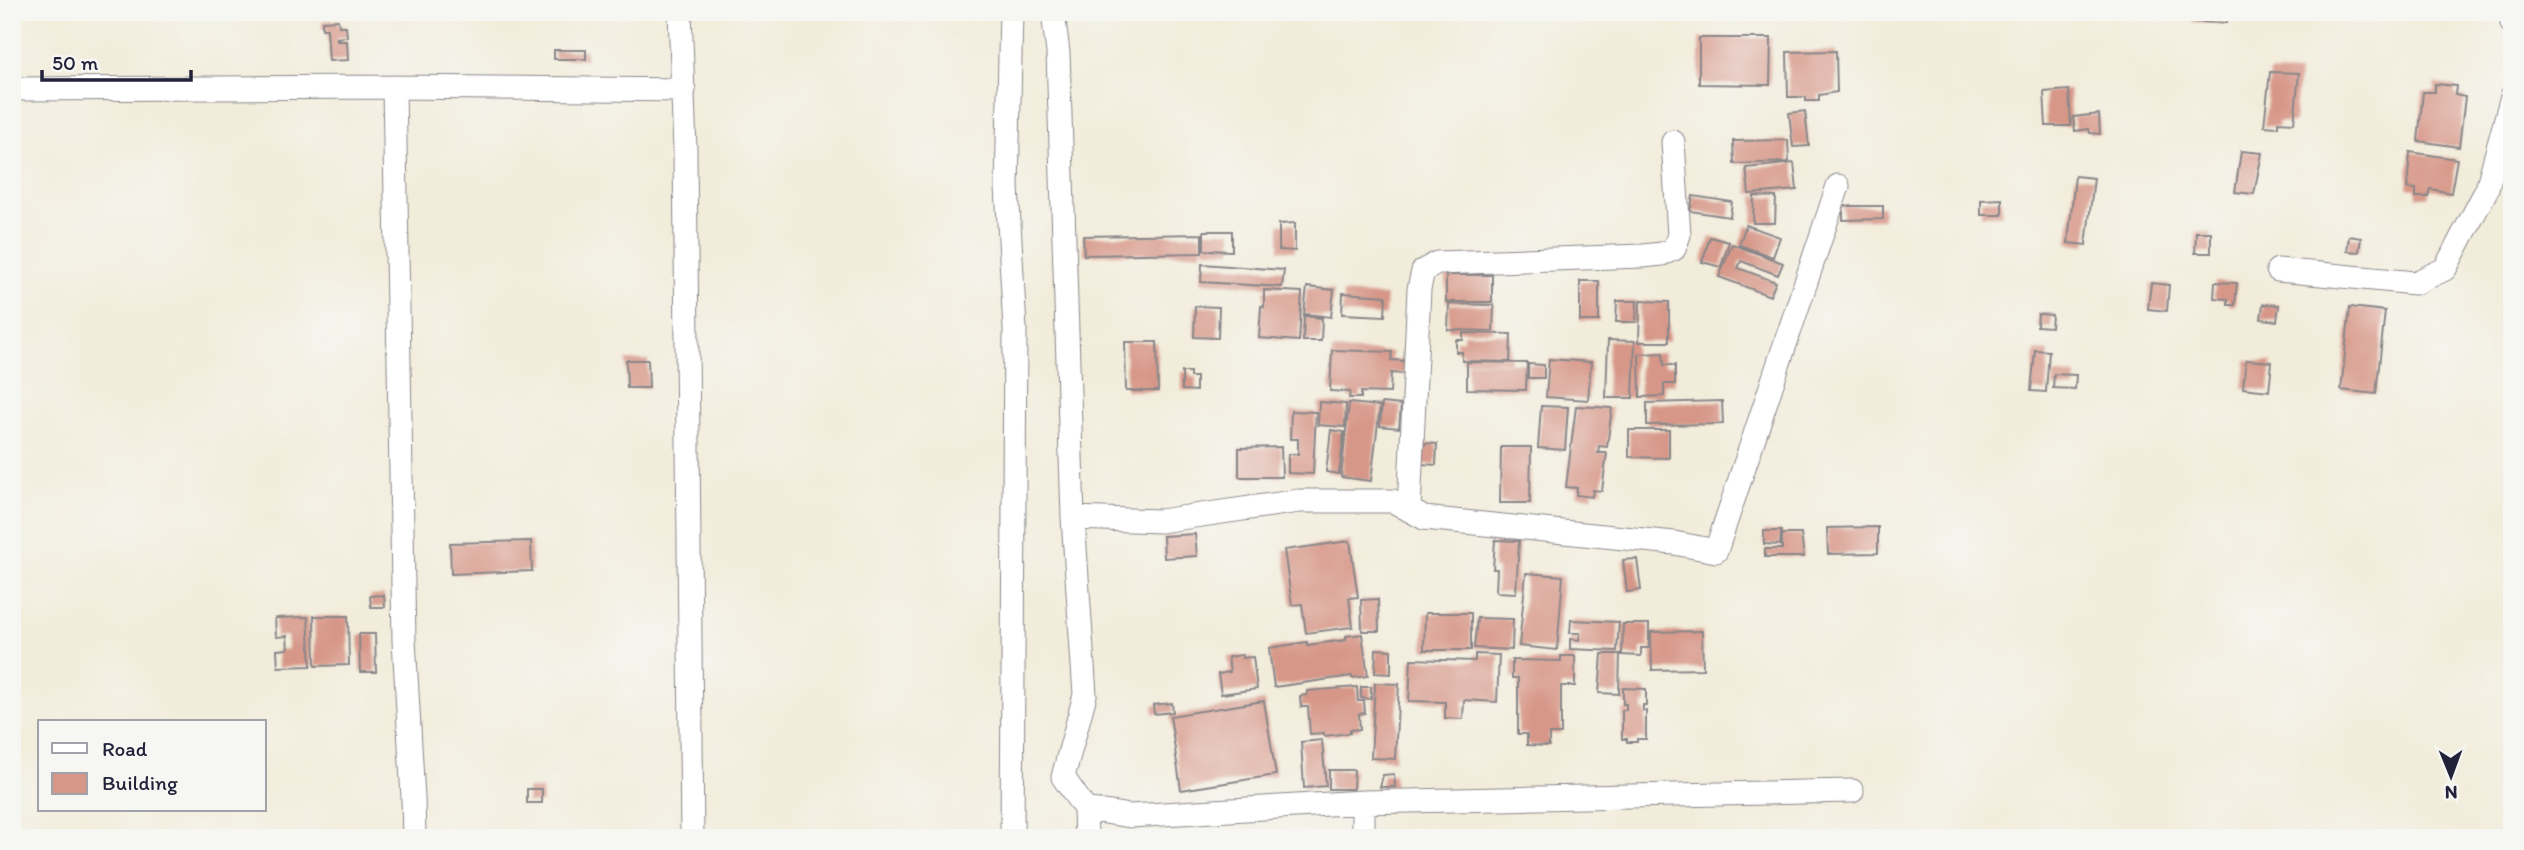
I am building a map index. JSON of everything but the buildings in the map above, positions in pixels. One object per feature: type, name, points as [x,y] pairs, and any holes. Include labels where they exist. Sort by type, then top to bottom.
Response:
[{"type":"street","points":[[680,12],[684,90],[692,838]]},
{"type":"street","points":[[1011,12],[1007,187],[1015,330],[1012,838]]},
{"type":"street","points":[[1053,12],[1058,53],[1073,518],[1085,695],[1063,777],[1084,808],[1086,838]]},
{"type":"street","points":[[2511,12],[2512,23]]},
{"type":"street","points":[[12,89],[394,87],[684,90]]},
{"type":"street","points":[[394,87],[404,640],[414,838]]},
{"type":"street","points":[[2278,270],[2415,283],[2445,270],[2487,189],[2512,96]]},
{"type":"street","points":[[1409,510],[1419,289],[1423,271],[1437,263],[1643,256],[1662,254],[1674,249],[1679,235],[1673,142]]},
{"type":"street","points":[[1073,518],[1160,521],[1299,501],[1393,501],[1424,518],[1674,543],[1716,551],[1838,186]]},
{"type":"street","points":[[1084,808],[1130,816],[1363,802],[1852,792]]},
{"type":"street","points":[[1363,802],[1363,838]]}]
